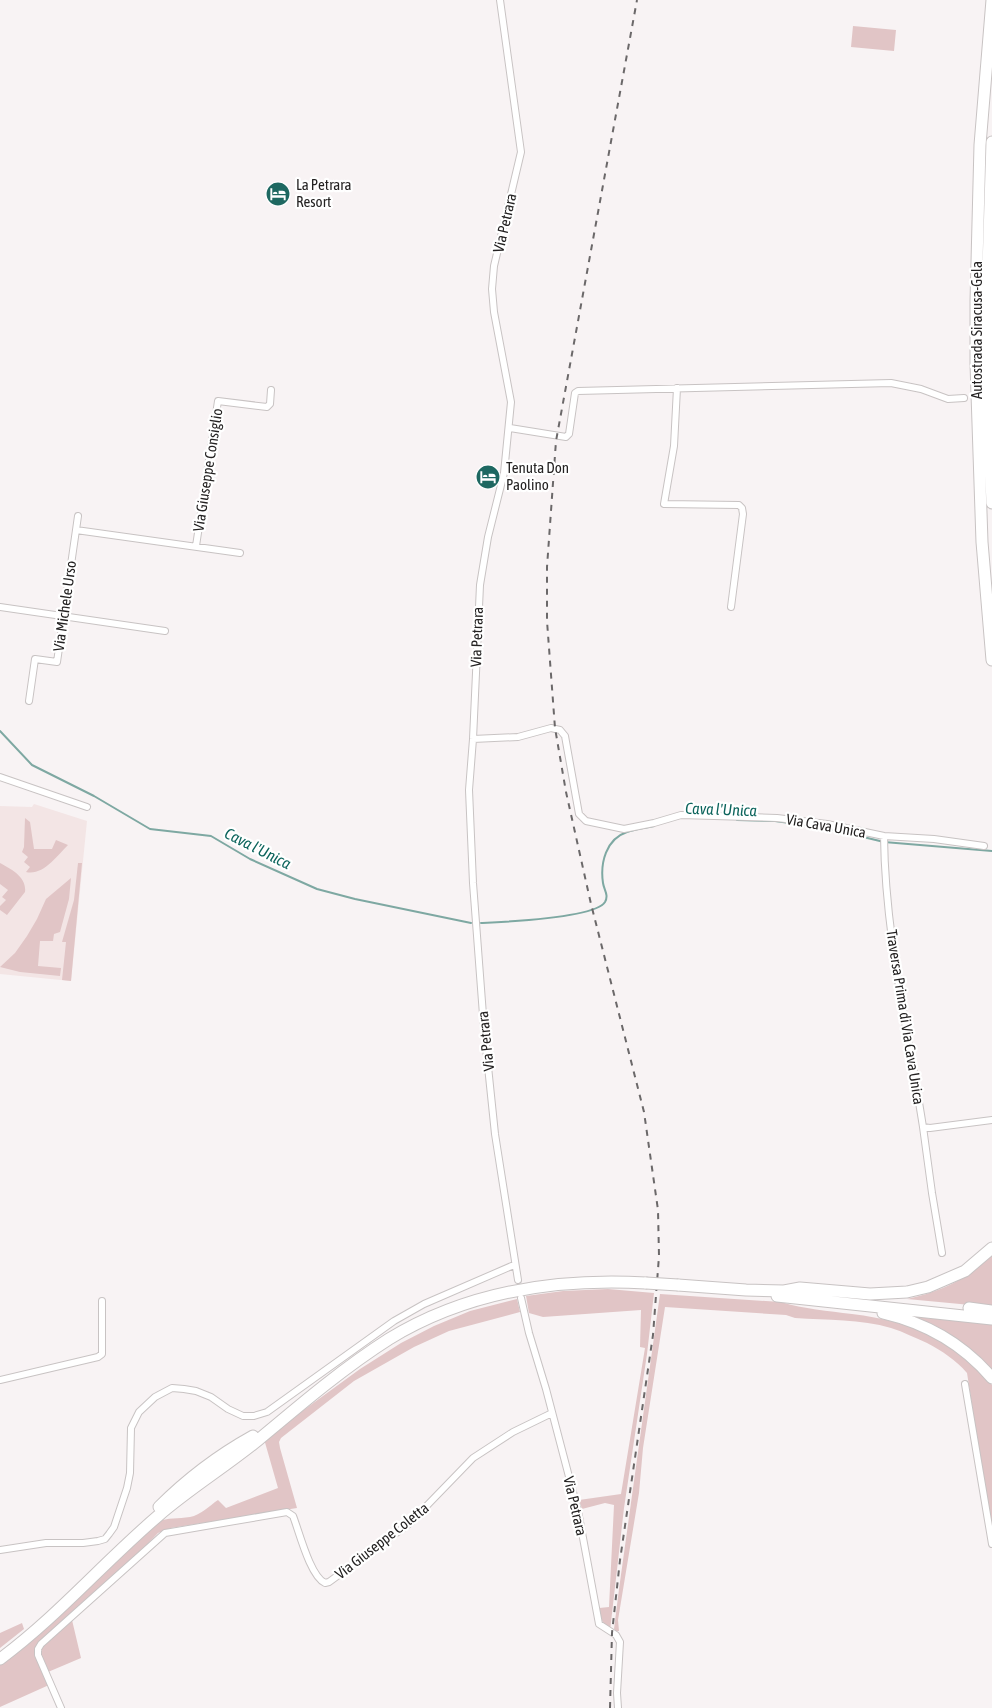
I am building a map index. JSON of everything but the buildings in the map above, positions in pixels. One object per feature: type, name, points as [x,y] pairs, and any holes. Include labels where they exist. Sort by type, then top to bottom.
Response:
[{"type":"highway","name":"Autostrada Siracusa-Gela","points":[[992,0],[980,145],[976,319],[982,542],[992,660]]},
{"type":"highway","name":"Autostrada Siracusa-Gela","points":[[992,142],[987,390],[992,503]]},
{"type":"highway","points":[[784,1291],[800,1288],[870,1294],[908,1292],[928,1287],[964,1271],[992,1248]]},
{"type":"highway","points":[[0,1653],[22,1635],[182,1484],[222,1453],[254,1436],[284,1416],[363,1356],[389,1339],[410,1327],[457,1307],[497,1294],[546,1285],[591,1281],[784,1291],[992,1310]]},
{"type":"highway","points":[[746,1290],[782,1297],[992,1318]]},
{"type":"highway","points":[[807,1299],[835,1306],[878,1312],[921,1325],[957,1345],[992,1378]]},
{"type":"highway","points":[[0,1659],[26,1639],[158,1516],[257,1441],[284,1416]]},
{"type":"street","name":"Via Petrara","points":[[500,0],[521,152],[494,266],[492,289],[494,312],[510,395],[510,428],[504,473],[488,537],[480,584],[469,790],[473,883],[484,1028],[495,1134],[514,1265],[518,1280]]},
{"type":"street","points":[[510,428],[566,437],[569,434],[575,393],[578,391],[891,383],[921,389],[948,398],[964,398]]},
{"type":"street","points":[[677,388],[674,446],[664,504],[739,505],[742,508],[743,514],[731,607]]},
{"type":"street","name":"Via Giuseppe Consiglio","points":[[196,546],[218,401],[266,407],[270,404],[272,390]]},
{"type":"street","name":"Via Michele Urso","points":[[29,701],[35,660],[57,662],[78,516]]},
{"type":"street","points":[[76,530],[240,553]]},
{"type":"street","points":[[0,607],[165,631]]},
{"type":"street","name":"Via Cava Unica","points":[[473,739],[518,737],[540,729],[551,728],[560,730],[564,736],[578,814],[586,821],[624,829],[681,815],[777,818],[827,824],[884,836],[934,839],[984,846]]},
{"type":"street","points":[[0,777],[87,807]]},
{"type":"street","name":"Traversa Prima di Via Cava Unica","points":[[884,836],[886,885],[899,993],[923,1127],[942,1253]]},
{"type":"street","points":[[923,1127],[930,1128],[992,1120]]},
{"type":"street","points":[[0,1550],[46,1543],[83,1543],[105,1539],[114,1526],[127,1488],[130,1473],[132,1428],[139,1412],[155,1397],[172,1388],[196,1391],[211,1397],[242,1416],[254,1416],[267,1412],[394,1321],[424,1304],[514,1265]]},
{"type":"street","name":"Via Petrara","points":[[521,1298],[578,1511],[599,1624],[616,1636],[620,1642],[618,1708]]},
{"type":"street","points":[[0,1380],[98,1357],[102,1354],[102,1301]]},
{"type":"street","points":[[965,1384],[992,1544]]},
{"type":"street","name":"Via Giuseppe Coletta","points":[[62,1708],[38,1655],[38,1649],[41,1644],[165,1533],[287,1512],[293,1516],[311,1566],[320,1581],[324,1583],[329,1582],[410,1523],[473,1458],[513,1432],[552,1413]]},
{"type":"shaded area","points":[[853,26],[896,30],[894,51],[851,47]]},
{"type":"shaded area","points":[[34,804],[87,821],[71,981],[0,974],[0,806],[32,807]]},
{"type":"shaded area","points":[[25,818],[30,822],[34,849],[52,849],[56,840],[68,845],[49,864],[38,871],[26,872],[30,867],[24,862],[28,857],[22,852],[24,847]]},
{"type":"shaded area","points":[[0,863],[17,874],[25,887],[25,892],[7,915],[0,910],[0,906],[6,900],[2,897],[8,890],[0,884]]},
{"type":"shaded area","points":[[78,863],[82,863],[71,981],[62,980],[66,942],[62,942],[74,900]]},
{"type":"shaded area","points":[[71,878],[69,899],[60,932],[54,934],[53,941],[40,941],[38,966],[61,968],[60,976],[20,972],[0,967],[15,953],[27,936],[46,899]]},
{"type":"shaded area","points":[[992,1255],[992,1307],[907,1299],[931,1293],[963,1278]]},
{"type":"shaded area","points":[[608,1289],[654,1293],[624,1508],[610,1631],[602,1621],[599,1608],[609,1607],[614,1505],[605,1503],[582,1509],[579,1500],[621,1494],[645,1348],[640,1347],[641,1310],[543,1317],[529,1313],[526,1296],[563,1291]]},
{"type":"shaded area","points":[[660,1294],[781,1302],[807,1308],[874,1317],[912,1328],[945,1344],[976,1369],[992,1385],[992,1532],[967,1373],[938,1349],[905,1333],[868,1323],[795,1318],[786,1315],[665,1307],[643,1448],[639,1493],[618,1620],[619,1631],[616,1631],[614,1629],[619,1589]]},
{"type":"shaded area","points":[[517,1299],[520,1312],[449,1331],[414,1347],[354,1381],[281,1438],[279,1442],[280,1448],[297,1508],[171,1528],[158,1533],[142,1550],[37,1645],[49,1685],[0,1707],[0,1663],[157,1522],[165,1519],[194,1516],[218,1500],[226,1508],[278,1488],[264,1439],[360,1369],[401,1343],[434,1326],[470,1311]]},
{"type":"shaded area","points":[[904,1316],[992,1324],[992,1375]]},
{"type":"shaded area","points":[[72,1620],[81,1658],[48,1672],[42,1658],[42,1647]]},
{"type":"shaded area","points":[[22,1623],[24,1629],[0,1648],[0,1633]]},
{"type":"waterway","name":"Cava l'Unica","points":[[0,731],[32,765],[94,796],[150,829],[211,836],[250,859],[317,889],[355,899],[471,923]]},
{"type":"waterway","name":"Cava l'Unica","points":[[737,820],[775,821],[826,828],[884,842],[992,851]]},
{"type":"waterway","name":"Cava l'Unica","points":[[481,923],[547,918],[584,912],[598,907],[606,899],[602,875],[604,860],[609,846],[620,835],[654,826]]},
{"type":"railway","points":[[610,1708],[612,1633],[620,1560],[653,1335],[659,1256],[658,1210],[644,1112],[591,904],[566,792],[555,728],[547,621],[547,567],[556,441],[637,0]]},
{"type":"place","name":"La Petrara Resort","points":[[278,194]]},
{"type":"place","name":"Tenuta Don Paolino","points":[[488,477]]}]
